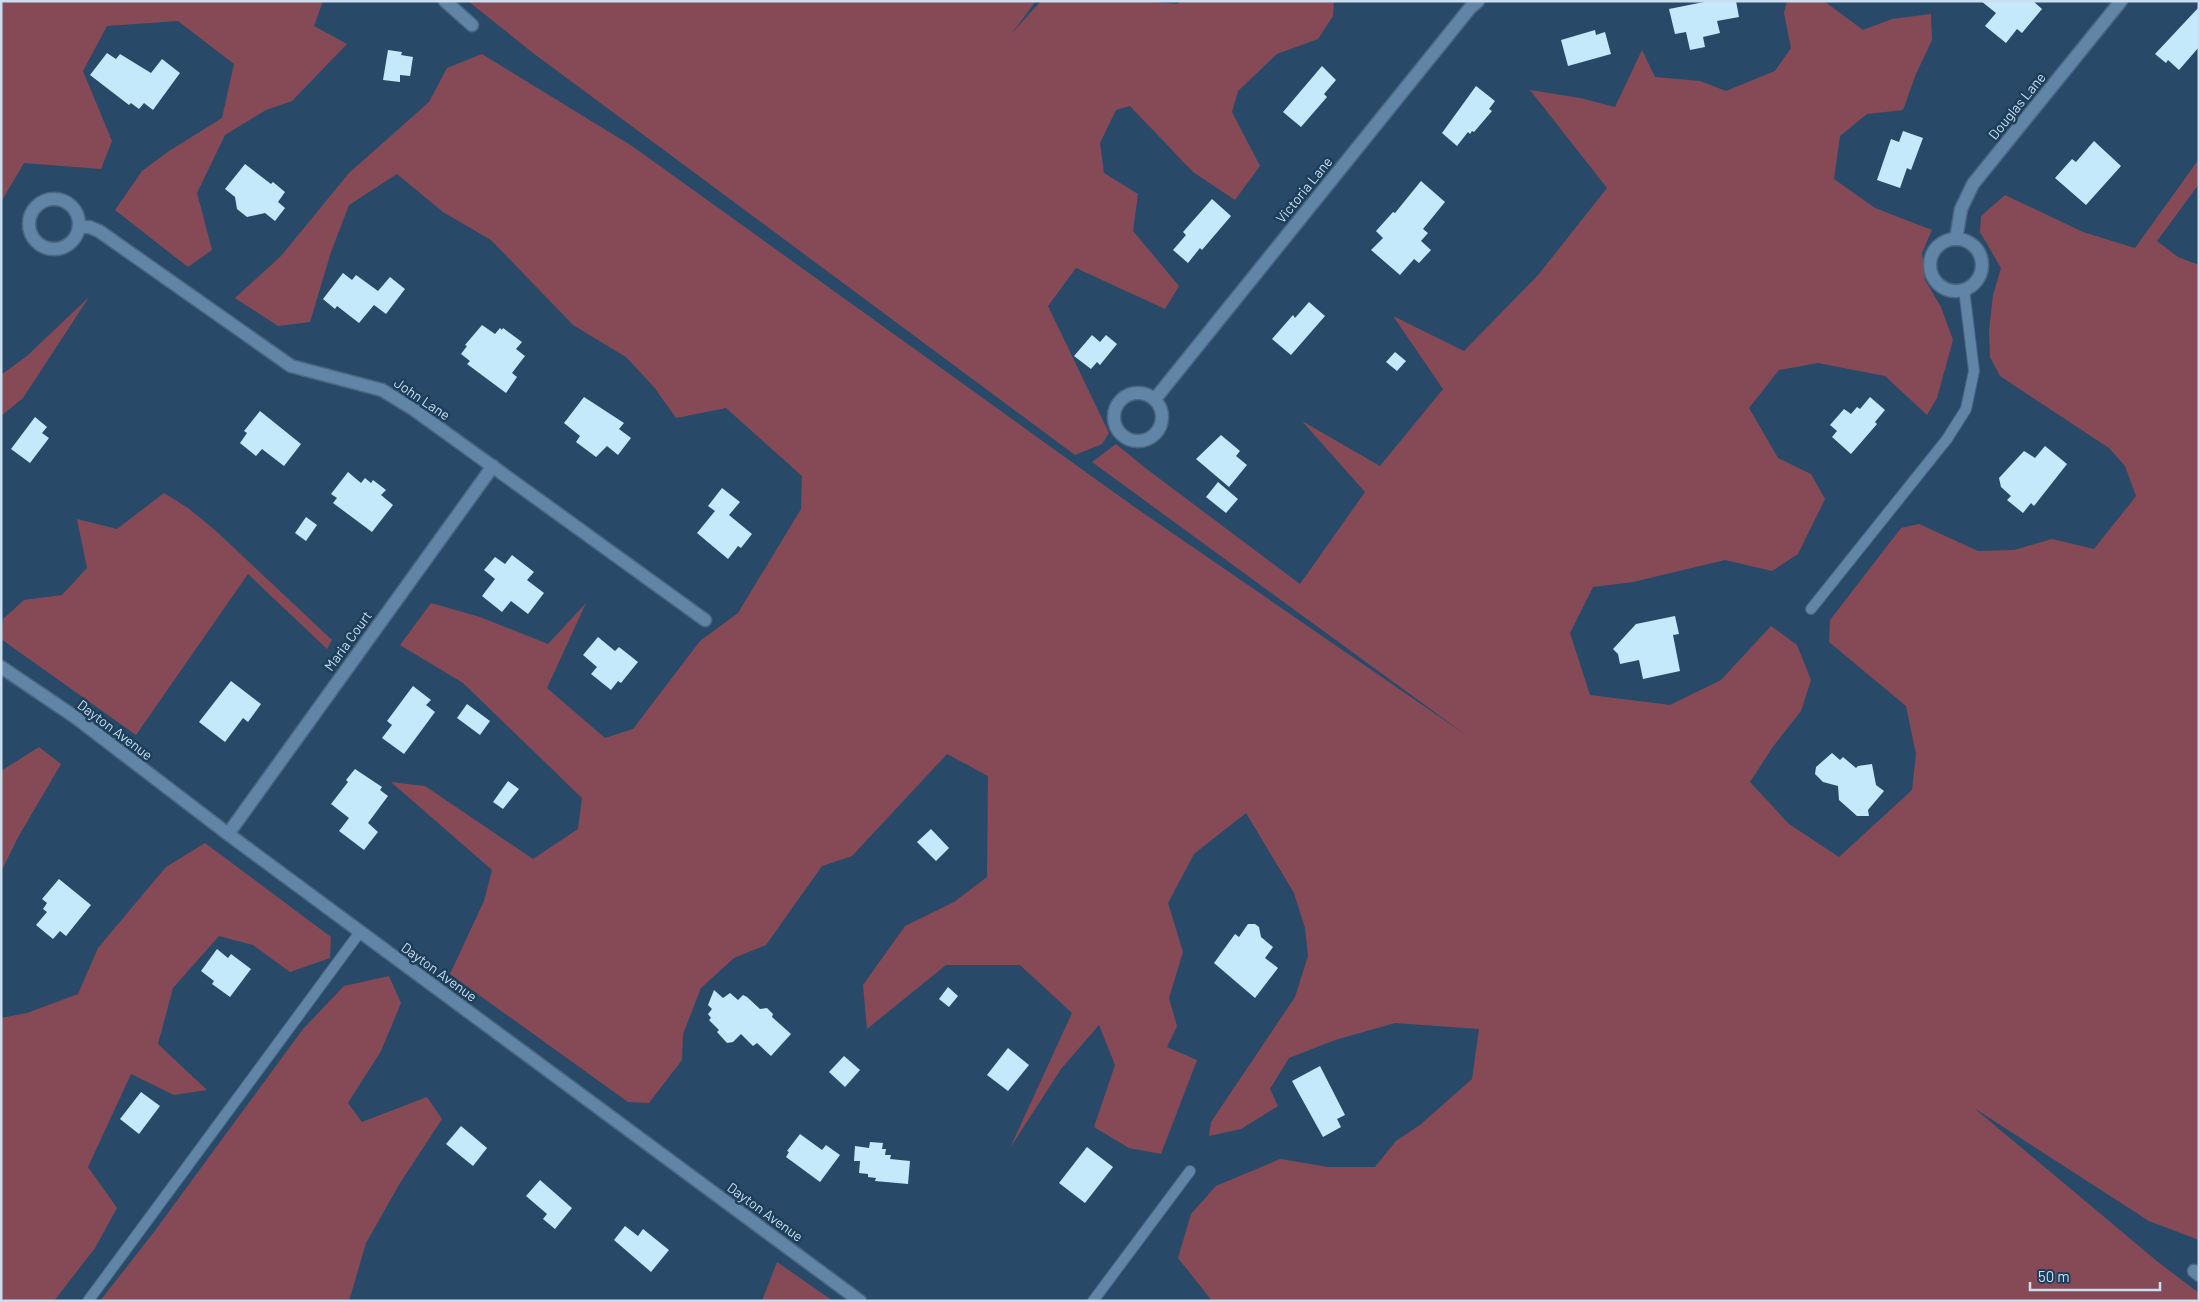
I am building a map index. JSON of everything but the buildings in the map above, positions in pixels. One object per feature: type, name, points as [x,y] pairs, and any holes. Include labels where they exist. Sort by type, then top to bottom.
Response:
[{"type":"street","points":[[444,1],[472,25]]},
{"type":"street","name":"Victoria Lane","points":[[1155,399],[1470,8],[1478,1]]},
{"type":"street","name":"Douglas Lane","points":[[1956,239],[1961,209],[1973,184],[2121,1]]},
{"type":"street","points":[[56,198],[71,205],[79,219],[79,227],[71,242],[56,249],[47,248],[34,239],[28,224],[30,215],[40,202],[56,198]]},
{"type":"street","name":"John Lane","points":[[79,227],[89,227],[99,231],[292,366],[382,390],[413,409],[705,620]]},
{"type":"street","points":[[1956,239],[1971,244],[1981,258],[1980,274],[1976,282],[1964,289],[1953,291],[1938,284],[1930,268],[1934,252],[1947,241],[1956,239]]},
{"type":"street","name":"Maria Court","points":[[228,834],[493,466]]},
{"type":"street","name":"Dayton Avenue","points":[[1,667],[74,717],[228,834],[860,1301]]},
{"type":"lane","points":[[1811,609],[1947,439],[1966,409],[1974,371],[1964,289]]},
{"type":"lane","points":[[88,1301],[360,932]]},
{"type":"lane","points":[[1093,1301],[1190,1171]]},
{"type":"shaded area","points":[[1,1],[323,1],[314,26],[347,44],[292,101],[266,110],[225,135],[197,193],[212,250],[188,267],[115,210],[142,171],[169,151],[222,118],[234,64],[178,21],[107,26],[83,71],[112,141],[101,169],[24,163],[1,202]]},
{"type":"shaded area","points":[[468,1],[1036,1],[1012,33],[1041,1],[1145,1],[1178,4],[1180,1],[1334,1],[1333,16],[1318,39],[1277,54],[1238,91],[1232,112],[1260,166],[1235,200],[1193,172],[1130,106],[1116,110],[1100,143],[1104,173],[1138,194],[1133,231],[1179,286],[1165,309],[1076,268],[1048,306],[1109,433],[1102,444],[1075,455],[533,53]]},
{"type":"shaded area","points":[[1787,1],[1824,1],[1863,30],[1892,19],[1931,14],[1932,40],[1916,74],[1903,110],[1867,114],[1840,136],[1834,179],[1875,208],[1932,230],[1922,253],[1925,280],[1941,307],[1953,340],[1937,398],[1927,415],[1885,376],[1818,363],[1779,370],[1749,408],[1778,458],[1811,474],[1825,499],[1798,554],[1772,571],[1725,560],[1633,582],[1593,587],[1570,633],[1590,695],[1670,705],[1721,680],[1771,626],[1797,645],[1811,680],[1801,711],[1772,748],[1750,782],[1789,824],[1839,857],[1912,790],[1916,754],[1906,706],[1829,642],[1830,620],[1901,528],[1919,524],[1978,551],[2014,550],[2052,539],[2094,549],[2136,496],[2125,466],[2109,448],[2000,376],[1990,357],[1989,331],[1993,295],[2001,268],[1980,232],[1981,216],[2005,195],[2083,232],[2135,248],[2199,159],[2199,184],[2157,241],[2178,257],[2199,265],[2199,1240],[2149,1221],[1974,1108],[2158,1262],[2199,1293],[2199,1301],[1212,1301],[1178,1258],[1191,1214],[1216,1186],[1280,1159],[1328,1167],[1375,1167],[1396,1141],[1420,1125],[1472,1079],[1479,1029],[1395,1023],[1335,1040],[1289,1058],[1270,1089],[1278,1106],[1241,1129],[1209,1136],[1211,1122],[1295,997],[1308,956],[1305,928],[1294,893],[1246,813],[1194,854],[1168,903],[1183,952],[1169,998],[1177,1026],[1167,1047],[1197,1060],[1161,1154],[1129,1148],[1094,1127],[1115,1065],[1099,1025],[1061,1069],[1010,1148],[1072,1013],[1020,965],[946,965],[867,1029],[863,985],[905,926],[954,902],[987,877],[988,776],[947,754],[852,856],[822,866],[766,945],[734,958],[701,988],[683,1034],[682,1060],[649,1103],[628,1102],[450,974],[484,901],[492,870],[391,782],[425,786],[533,859],[578,829],[582,798],[463,683],[400,645],[431,603],[480,617],[548,644],[586,603],[547,688],[605,738],[633,729],[700,641],[738,613],[801,509],[802,476],[726,408],[676,418],[654,387],[626,357],[573,325],[491,240],[443,212],[397,174],[349,205],[331,252],[310,322],[278,326],[235,298],[281,256],[349,173],[429,102],[447,68],[482,54],[632,146],[1133,506],[1466,735],[1092,462],[1116,444],[1300,584],[1365,492],[1302,421],[1380,466],[1443,389],[1393,316],[1464,351],[1539,274],[1607,188],[1530,90],[1580,98],[1615,107],[1642,50],[1655,77],[1700,81],[1726,91],[1775,71],[1791,48],[1784,13]]},
{"type":"shaded area","points":[[89,297],[23,398],[1,416],[1,375],[27,356]]},
{"type":"shaded area","points":[[164,493],[188,508],[216,531],[332,640],[327,649],[248,574],[136,735],[1,639],[3,619],[24,600],[62,595],[87,568],[77,519],[117,529]]},
{"type":"shaded area","points":[[39,747],[61,764],[17,839],[1,872],[1,771]]},
{"type":"shaded area","points":[[205,843],[331,937],[330,958],[290,972],[253,945],[219,936],[173,988],[158,1044],[207,1090],[174,1095],[131,1074],[88,1167],[117,1208],[95,1248],[54,1301],[1,1301],[1,1018],[27,1013],[78,994],[98,948],[166,867]]},
{"type":"shaded area","points":[[389,976],[401,1003],[381,1051],[348,1103],[362,1122],[427,1097],[442,1119],[400,1183],[366,1243],[349,1301],[100,1301],[154,1232],[303,1029],[344,986]]},
{"type":"shaded area","points":[[777,1262],[833,1301],[762,1301]]}]
